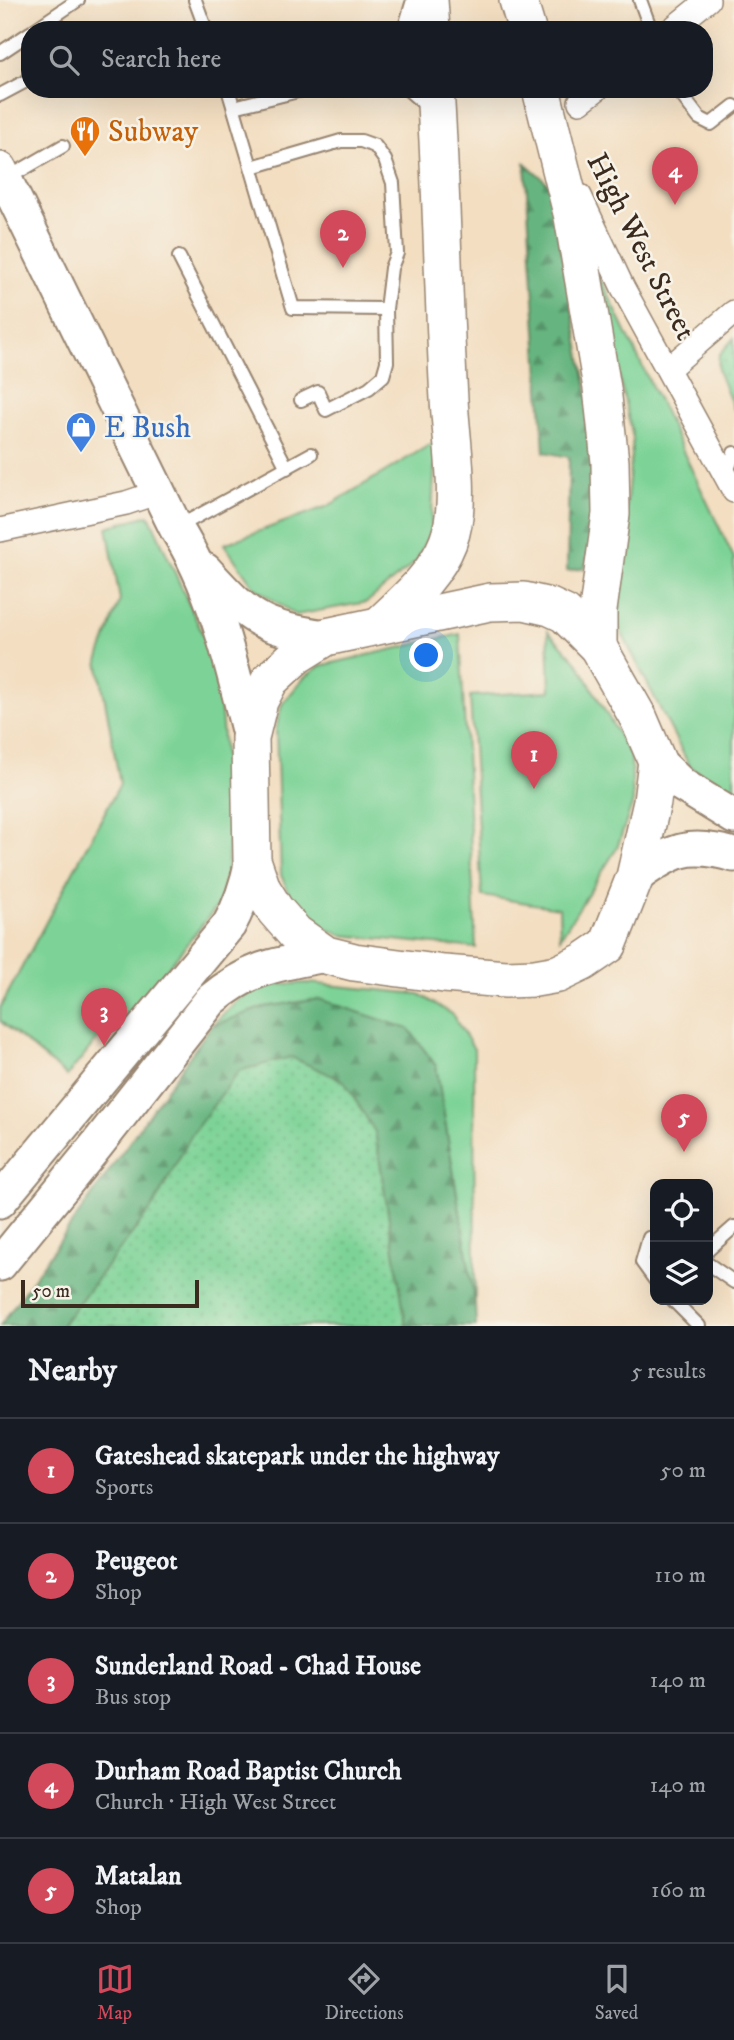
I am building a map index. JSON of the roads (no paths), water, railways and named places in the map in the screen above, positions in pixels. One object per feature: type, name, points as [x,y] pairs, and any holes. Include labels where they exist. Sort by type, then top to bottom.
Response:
[{"type":"main road","points":[[429,0],[430,21]]},
{"type":"main road","points":[[518,0],[524,21]]},
{"type":"main road","points":[[543,98],[573,217],[602,388],[610,461],[611,514],[598,610],[598,647]]},
{"type":"main road","points":[[381,624],[411,595],[441,559],[456,510],[436,102]]},
{"type":"main road","points":[[0,1201],[229,925],[247,887],[252,860],[250,738],[227,648],[196,561],[176,528],[3,174]]},
{"type":"main road","points":[[196,561],[241,609],[262,622],[286,631],[326,636],[490,602],[524,601],[550,607],[565,614],[598,647],[639,719],[657,761],[682,785],[734,817]]},
{"type":"main road","points":[[250,738],[259,701],[270,680],[297,655],[326,636]]},
{"type":"main road","points":[[0,1264],[211,1000],[234,981],[274,965],[326,955],[367,963],[506,979],[535,978],[558,974],[583,962],[607,945],[635,877],[652,802],[657,761]]},
{"type":"main road","points":[[635,877],[657,861],[691,848],[718,850],[734,855]]},
{"type":"main road","points":[[252,860],[262,889],[275,910],[295,933],[326,955]]},
{"type":"street","points":[[682,21],[708,0]]},
{"type":"street","name":"High West Street","points":[[554,139],[623,288],[731,473]]},
{"type":"street","points":[[669,368],[733,317]]},
{"type":"street","points":[[0,530],[126,503],[159,492]]},
{"type":"lane","points":[[47,21],[78,0]]},
{"type":"lane","points":[[195,0],[203,21]]},
{"type":"lane","points":[[407,21],[413,0]]},
{"type":"lane","points":[[640,0],[648,21]]},
{"type":"lane","points":[[0,53],[21,39]]},
{"type":"lane","points":[[0,95],[21,84]]},
{"type":"lane","points":[[231,98],[293,308],[386,309]]},
{"type":"lane","points":[[234,107],[270,98]]},
{"type":"lane","points":[[684,98],[699,118],[711,124],[734,106]]},
{"type":"lane","points":[[252,167],[341,141],[361,141],[375,146],[385,160],[393,183],[397,253],[391,268],[386,309],[387,362],[383,376],[369,388],[326,410],[318,392],[300,400]]},
{"type":"lane","points":[[3,174],[63,146]]},
{"type":"lane","points":[[179,257],[287,468]]},
{"type":"lane","points":[[176,528],[311,454]]},
{"type":"lane","points":[[713,1246],[734,1227]]},
{"type":"lane","points":[[650,1238],[642,1262],[650,1273]]},
{"type":"lane","points":[[713,1267],[734,1282]]},
{"type":"lane","points":[[678,1305],[699,1326]]},
{"type":"place","name":"Subway","points":[[85,158]]},
{"type":"place","name":"Durham Road Baptist Church","points":[[675,205]]},
{"type":"place","name":"Peugeot","points":[[343,268]]},
{"type":"place","name":"E Bush","points":[[81,454]]},
{"type":"place","name":"Gateshead skatepark under the highway","points":[[534,789]]},
{"type":"place","name":"Sunderland Road - Chad House","points":[[104,1046]]},
{"type":"place","name":"Matalan","points":[[684,1152]]}]
